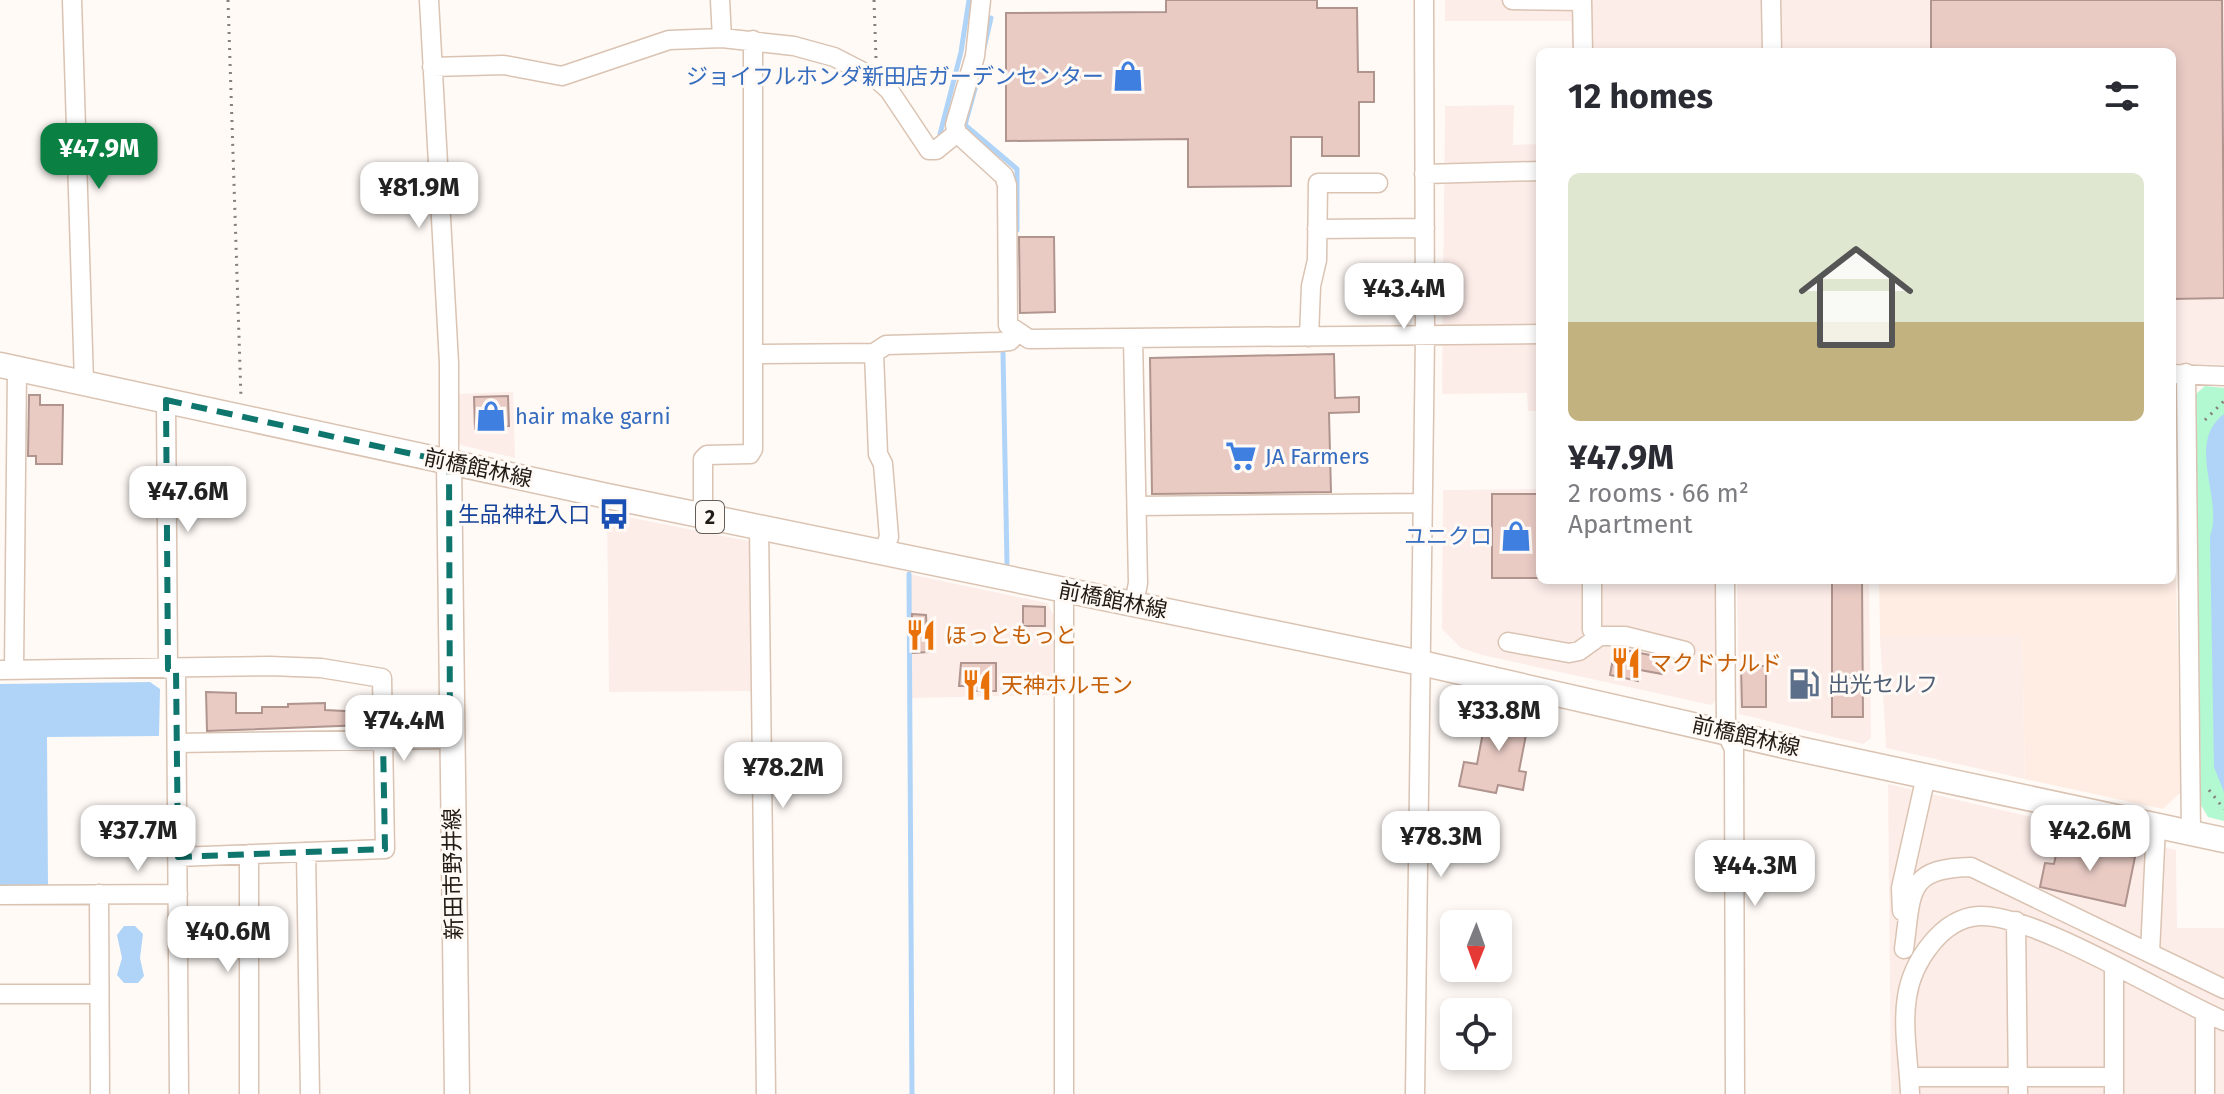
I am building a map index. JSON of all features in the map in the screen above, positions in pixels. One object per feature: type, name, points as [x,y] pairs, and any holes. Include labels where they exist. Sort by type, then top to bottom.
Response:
[{"type":"main road","name":"前橋館林線","points":[[8,366],[449,462],[1421,663],[2224,840]]},
{"type":"main road","name":"新田市野井線","points":[[449,462],[450,739],[457,1094]]},
{"type":"street","points":[[72,0],[84,382]]},
{"type":"street","points":[[429,0],[449,363],[449,462]]},
{"type":"street","points":[[720,0],[722,38]]},
{"type":"street","points":[[981,0],[975,56],[956,117],[957,133],[1004,176],[1007,185],[1008,325],[1016,334],[1029,339],[1536,334]]},
{"type":"street","points":[[1415,1094],[1425,336],[1424,0]]},
{"type":"street","points":[[1512,0],[1582,0],[1583,48]]},
{"type":"street","points":[[1771,0],[1772,48]]},
{"type":"street","points":[[432,67],[504,65],[562,76],[669,40],[753,40],[834,57],[877,79],[889,90],[929,150],[936,150],[957,133]]},
{"type":"street","points":[[698,514],[703,502],[703,459],[707,455],[750,454],[753,449],[753,40]]},
{"type":"street","points":[[1424,174],[1536,171]]},
{"type":"street","points":[[1309,337],[1318,183],[1378,183]]},
{"type":"street","points":[[1317,229],[1425,228]]},
{"type":"street","points":[[754,354],[874,353],[886,345],[999,342],[1010,341],[1016,334]]},
{"type":"street","points":[[1133,338],[1138,583],[1134,604]]},
{"type":"street","points":[[874,353],[878,454],[883,464],[889,537],[883,552]]},
{"type":"street","points":[[8,366],[7,670],[308,667],[382,678],[385,849],[178,857]]},
{"type":"street","points":[[2191,833],[2179,374],[2224,376]]},
{"type":"street","points":[[166,400],[172,669],[177,743],[179,1094]]},
{"type":"street","points":[[1137,506],[1423,503]]},
{"type":"street","points":[[759,527],[766,1094]]},
{"type":"street","points":[[1592,584],[1592,630]]},
{"type":"street","points":[[1725,584],[1726,732],[1734,749],[1735,1094]]},
{"type":"street","points":[[1064,590],[1064,1094]]},
{"type":"street","points":[[1508,642],[1569,653],[1579,651],[1600,636],[1625,636],[1685,651]]},
{"type":"street","points":[[177,743],[450,739]]},
{"type":"street","points":[[1926,776],[1901,888],[1910,1086],[2114,1086],[2114,967]]},
{"type":"street","points":[[2150,953],[2156,825]]},
{"type":"street","points":[[306,852],[310,1094]]},
{"type":"street","points":[[249,854],[249,1094]]},
{"type":"street","points":[[1904,949],[1911,896],[1921,881],[1932,870],[1971,867],[2224,989]]},
{"type":"street","points":[[99,894],[100,1094]]},
{"type":"street","points":[[0,895],[178,894]]},
{"type":"street","points":[[1906,998],[1915,966],[1931,944],[1951,927],[1978,916],[2016,921],[2224,1021]]},
{"type":"street","points":[[2016,921],[2018,1086]]},
{"type":"street","points":[[0,994],[99,994]]},
{"type":"street","points":[[2205,1013],[2205,1094]]},
{"type":"path","points":[[228,0],[242,418]]},
{"type":"path","points":[[874,0],[877,79]]},
{"type":"highlighted area","points":[[166,400],[449,462],[450,739],[383,740],[385,849],[178,857],[176,669],[168,669]]},
{"type":"shaded area","points":[[1445,0],[2224,0],[2224,365],[2176,363],[2176,48],[1572,48],[1571,21],[1445,21]]},
{"type":"shaded area","points":[[1514,105],[1513,145],[1536,144],[1536,411],[1528,411],[1527,393],[1442,394],[1445,106]]},
{"type":"shaded area","points":[[513,392],[515,458],[461,445],[457,440],[457,394]]},
{"type":"shaded area","points":[[1536,489],[1536,584],[1716,584],[1717,700],[1711,705],[1461,648],[1442,629],[1443,490]]},
{"type":"shaded area","points":[[607,513],[754,542],[755,691],[609,692]]},
{"type":"shaded area","points":[[909,574],[1047,603],[1054,616],[1052,695],[910,698]]},
{"type":"shaded area","points":[[2176,575],[2181,792],[2163,809],[2025,779],[2022,635],[1880,636],[1879,584],[2176,584]]},
{"type":"shaded area","name":"出光セルフ","points":[[1737,584],[1869,584],[1871,738],[1863,744],[1739,714]]},
{"type":"shaded area","points":[[2022,634],[2025,779],[1886,748],[1880,636]]},
{"type":"shaded area","points":[[1888,784],[2176,850],[2177,928],[2224,928],[2224,1094],[1891,1094]]},
{"type":"green space","points":[[2205,386],[2224,388],[2224,821],[2208,817],[2201,805],[2196,394]]},
{"type":"water","points":[[2224,414],[2224,792],[2214,767],[2210,536],[2213,505],[2206,456],[2207,440],[2213,426]]},
{"type":"water","points":[[150,682],[160,689],[159,736],[47,737],[48,887],[0,888],[0,684]]},
{"type":"water","points":[[124,926],[135,926],[143,934],[140,958],[144,976],[138,983],[124,983],[117,975],[122,958],[117,935]]},
{"type":"building","name":"ジョイフルホンダ新田店ガーデンセンター","points":[[1166,0],[1317,0],[1317,8],[1357,8],[1358,72],[1374,72],[1374,102],[1359,102],[1359,156],[1322,156],[1322,137],[1291,137],[1291,186],[1188,187],[1188,139],[1006,141],[1006,13],[1166,12]]},
{"type":"building","points":[[1931,0],[2222,0],[2224,298],[2176,299],[2176,48],[1931,48]]},
{"type":"building","points":[[1019,237],[1054,237],[1055,312],[1020,313]]},
{"type":"building","name":"JA Farmers","points":[[1334,354],[1335,398],[1359,397],[1359,412],[1329,413],[1331,492],[1152,494],[1150,358]]},
{"type":"building","points":[[29,395],[40,395],[40,405],[63,405],[62,464],[36,464],[36,456],[28,456]]},
{"type":"building","points":[[508,396],[509,426],[475,429],[474,397]]},
{"type":"building","name":"ユニクロ","points":[[1492,494],[1536,494],[1536,578],[1492,578]]},
{"type":"building","points":[[1832,584],[1862,584],[1863,717],[1832,717]]},
{"type":"building","points":[[1023,606],[1045,607],[1045,626],[1023,626]]},
{"type":"building","points":[[912,614],[926,615],[928,652],[913,653]]},
{"type":"building","points":[[1615,648],[1665,658],[1662,674],[1640,670],[1638,681],[1610,675]]},
{"type":"building","points":[[961,663],[996,663],[996,691],[970,691],[970,686],[959,686]]},
{"type":"building","points":[[1741,666],[1766,666],[1766,707],[1742,707]]},
{"type":"building","points":[[206,692],[236,693],[236,713],[262,713],[262,707],[288,707],[288,704],[325,703],[325,710],[364,712],[365,725],[207,731]]},
{"type":"building","points":[[397,702],[425,702],[426,723],[397,725]]},
{"type":"building","points":[[1488,706],[1530,714],[1519,771],[1526,772],[1523,790],[1498,785],[1496,793],[1459,786],[1464,762],[1477,764]]},
{"type":"building","points":[[2059,841],[2135,857],[2125,906],[2040,887],[2045,863],[2054,864]]},
{"type":"waterway","points":[[940,134],[961,52],[969,0]]},
{"type":"waterway","points":[[984,48],[991,18]]},
{"type":"waterway","points":[[976,85],[965,125],[1017,169],[1017,230]]},
{"type":"waterway","points":[[1003,353],[1007,564]]},
{"type":"waterway","points":[[909,574],[912,1094]]},
{"type":"place","name":"ジョイフルホンダ新田店ガーデンセンター","points":[[1128,76]]},
{"type":"place","name":"hair make garni","points":[[491,416]]},
{"type":"place","name":"JA Farmers","points":[[1241,456]]},
{"type":"place","name":"生品神社入口","points":[[614,514]]},
{"type":"place","name":"ユニクロ","points":[[1516,536]]},
{"type":"place","name":"ほっともっと","points":[[921,635]]},
{"type":"place","name":"マクドナルド","points":[[1626,663]]},
{"type":"place","name":"出光セルフ","points":[[1804,684]]},
{"type":"place","name":"天神ホルモン","points":[[977,685]]}]
